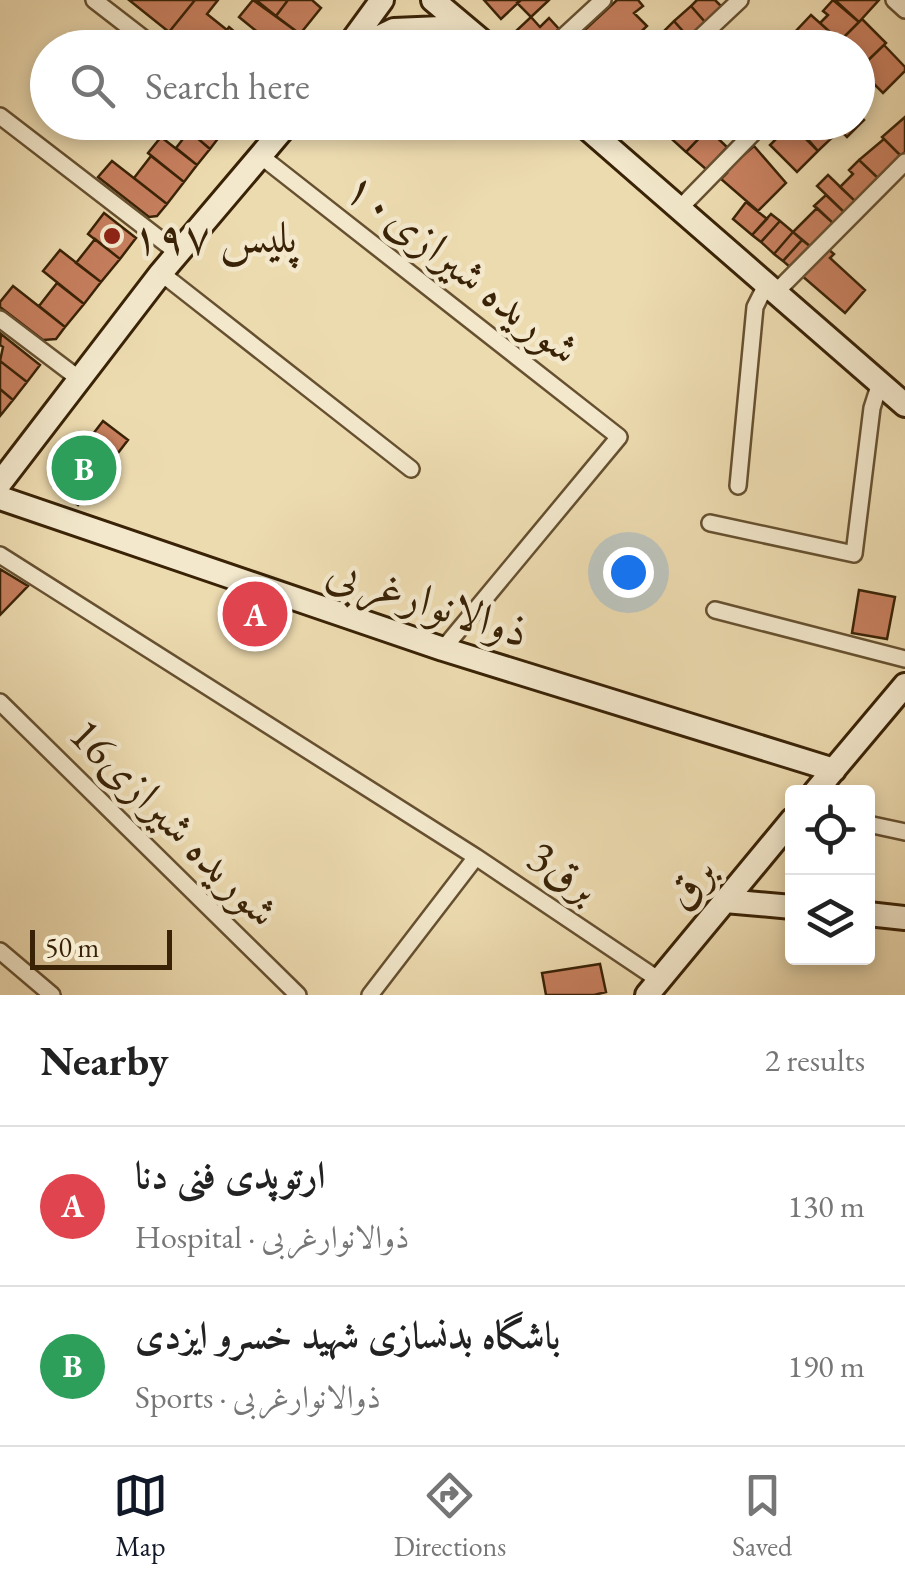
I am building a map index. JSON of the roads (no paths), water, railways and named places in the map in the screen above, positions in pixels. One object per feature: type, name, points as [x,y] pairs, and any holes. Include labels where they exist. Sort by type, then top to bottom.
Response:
[{"type":"street","points":[[94,0],[133,30]]},
{"type":"street","points":[[360,30],[382,0]]},
{"type":"street","points":[[433,0],[469,30]]},
{"type":"street","points":[[570,30],[603,0]]},
{"type":"street","points":[[708,30],[740,0]]},
{"type":"street","points":[[894,0],[905,10]]},
{"type":"street","points":[[394,30],[465,27]]},
{"type":"street","points":[[0,116],[30,139]]},
{"type":"street","points":[[31,140],[178,252]]},
{"type":"street","points":[[0,482],[161,273],[275,140]]},
{"type":"street","name":"۱۰شوریده شیرازی","points":[[275,140],[619,437],[444,649]]},
{"type":"street","points":[[608,140],[770,289],[905,405]]},
{"type":"street","points":[[680,208],[746,140]]},
{"type":"street","points":[[738,486],[755,307],[905,162]]},
{"type":"street","points":[[161,273],[411,469]]},
{"type":"street","points":[[0,319],[78,378]]},
{"type":"street","points":[[710,523],[854,554],[872,408],[880,383]]},
{"type":"street","name":"ذوالانوارغربی","points":[[0,498],[444,649],[834,770]]},
{"type":"street","name":"3برق","points":[[0,555],[476,857],[653,988]]},
{"type":"street","points":[[716,610],[905,659]]},
{"type":"street","points":[[821,785],[905,685]]},
{"type":"street","name":"شوریده شیرازی16","points":[[0,702],[298,995]]},
{"type":"street","points":[[875,826],[905,832]]},
{"type":"street","name":"برق","points":[[653,988],[785,828]]},
{"type":"street","points":[[370,995],[476,857]]},
{"type":"street","points":[[725,900],[785,906]]},
{"type":"street","points":[[0,952],[52,995]]},
{"type":"place","name":"پلیس ۱۹۷","points":[[112,236]]},
{"type":"place","name":"باشگاه بدنسازی شهید خسرو ایزدی","points":[[84,468]]},
{"type":"place","name":"ارتوپدی فنی دنا","points":[[255,614]]}]
